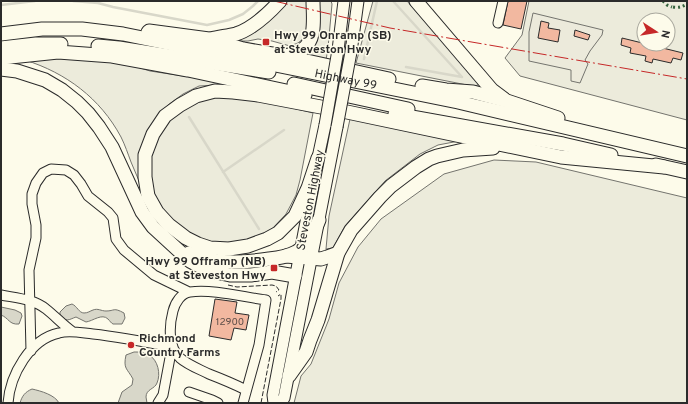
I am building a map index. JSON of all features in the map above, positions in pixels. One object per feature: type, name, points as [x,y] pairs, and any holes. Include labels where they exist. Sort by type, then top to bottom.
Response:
[{"type":"highway","points":[[209,39],[237,34],[249,28],[280,1]]},
{"type":"highway","points":[[284,56],[302,50],[310,41],[313,32],[313,1]]},
{"type":"highway","points":[[416,1],[492,90],[507,101]]},
{"type":"highway","name":"Highway 99","points":[[1,34],[42,30],[82,29],[122,34],[458,102],[687,156]]},
{"type":"highway","points":[[138,37],[149,31],[209,39],[243,49],[284,56],[424,87],[473,92],[507,101],[567,121],[588,133]]},
{"type":"highway","points":[[1,48],[36,44],[62,44],[119,48],[314,80],[542,128],[561,126]]},
{"type":"highway","name":"Highway 99","points":[[1,58],[58,52],[112,56],[188,70],[361,107],[563,144],[687,172]]},
{"type":"highway","points":[[207,62],[304,87],[449,119],[469,127]]},
{"type":"highway","points":[[1,69],[17,71],[45,80],[62,90],[81,105],[99,127],[112,147],[142,212],[154,227],[190,261],[208,270],[230,275],[251,275],[272,272],[295,276]]},
{"type":"highway","points":[[318,158],[308,188],[295,216],[278,233],[248,246],[229,249],[210,248],[198,244],[186,238],[168,225],[156,212],[148,196],[145,177],[145,155],[153,134],[165,116],[180,105],[196,96],[215,92],[233,92],[266,96],[561,157],[664,167]]},
{"type":"highway","points":[[289,376],[306,352],[318,320],[338,253],[351,230],[380,197],[391,186],[416,167],[437,156],[463,150],[513,148]]},
{"type":"highway","points":[[299,255],[319,220]]},
{"type":"highway","points":[[175,246],[193,255],[209,260],[231,262],[252,262],[299,255],[321,259],[338,253]]},
{"type":"main road","name":"Steveston Highway","points":[[274,403],[273,395],[325,125],[338,50],[344,1]]},
{"type":"main road","name":"Steveston Highway","points":[[319,220],[351,52],[358,1]]},
{"type":"main road","name":"Steveston Highway","points":[[281,403],[284,398],[289,376],[299,255]]},
{"type":"lane","points":[[498,23],[503,1]]},
{"type":"lane","points":[[31,351],[29,270],[36,238],[32,194],[36,183],[43,173],[51,169],[66,170],[74,175],[88,196],[108,212],[113,218],[116,239],[124,250],[154,275],[186,293],[212,292],[266,300],[259,345],[243,403]]},
{"type":"lane","points":[[158,403],[163,395],[172,347],[170,323],[173,310],[178,301],[186,293]]},
{"type":"lane","points":[[1,295],[37,303],[46,308],[73,332]]},
{"type":"lane","points":[[8,403],[9,392],[14,374],[31,351],[39,343],[49,337],[60,333],[73,332],[125,338],[172,347],[179,357],[193,367],[246,390]]},
{"type":"lane","points":[[189,392],[218,403]]},
{"type":"shaded area","points":[[287,1],[307,1],[307,28],[304,38],[298,43],[290,46],[258,39],[238,41],[281,8]]},
{"type":"shaded area","points":[[319,1],[331,1],[332,4],[326,60],[305,55]]},
{"type":"shaded area","points":[[373,1],[407,1],[480,84],[475,86],[467,85],[356,63]]},
{"type":"shaded area","points":[[529,1],[687,1],[687,120],[520,76],[505,58],[522,35]]},
{"type":"shaded area","points":[[533,13],[603,30],[602,35],[585,60],[588,64],[580,83],[571,81],[571,70],[529,61],[529,32]]},
{"type":"shaded area","points":[[90,58],[134,66],[150,71],[236,84],[199,86],[183,94],[162,111],[142,188],[121,137],[103,110],[68,80],[40,65],[25,60]]},
{"type":"shaded area","points":[[239,95],[313,113],[296,195],[286,214],[273,228],[258,239],[234,246],[209,243],[184,232],[159,205],[151,187],[151,153],[166,122],[203,97]]},
{"type":"shaded area","points":[[350,119],[459,141],[438,145],[420,154],[385,181],[345,226],[333,248],[326,249],[329,216]]},
{"type":"shaded area","points":[[494,160],[536,162],[687,198],[687,403],[294,403],[301,376],[311,364],[329,319],[339,283],[358,247],[381,219],[444,174]]},
{"type":"shaded area","points":[[72,304],[82,313],[87,313],[96,309],[106,311],[116,310],[124,313],[125,318],[122,324],[113,324],[106,317],[97,318],[86,322],[76,317],[68,320],[64,319],[60,316],[60,312],[66,306]]},
{"type":"shaded area","points":[[1,307],[21,313],[22,316],[19,324],[11,322],[1,315]]},
{"type":"shaded area","points":[[134,352],[146,353],[152,357],[157,364],[159,376],[156,385],[146,394],[147,403],[118,403],[122,392],[132,385],[133,379],[126,368],[125,360],[126,355]]},
{"type":"shaded area","points":[[32,389],[51,396],[59,403],[20,403],[24,394]]},
{"type":"building","points":[[508,1],[527,1],[521,29],[503,25]]},
{"type":"building","points":[[541,21],[549,23],[548,28],[560,30],[558,42],[538,38]]},
{"type":"building","points":[[575,30],[590,35],[588,40],[574,36]]},
{"type":"building","points":[[622,38],[636,41],[636,52],[676,51],[683,53],[681,60],[673,58],[671,63],[653,59],[652,63],[645,61],[646,56],[630,53],[631,48],[621,45]]},
{"type":"building","name":"Richmond Country Farms","points":[[215,299],[237,302],[235,313],[249,315],[246,330],[234,328],[231,340],[209,336]]},
{"type":"waterway","points":[[1,5],[35,1]]},
{"type":"waterway","points":[[73,1],[98,3],[207,25],[229,20],[243,14],[258,1]]},
{"type":"waterway","points":[[364,59],[377,1]]},
{"type":"waterway","points":[[393,1],[462,77],[406,67]]},
{"type":"waterway","points":[[189,117],[259,229]]},
{"type":"waterway","points":[[223,172],[284,130]]},
{"type":"hedge","points":[[663,1],[672,7]]},
{"type":"hedge","points":[[673,7],[680,7],[687,4]]},
{"type":"fence","points":[[228,285],[237,287],[272,285],[276,286],[279,290],[276,292]]},
{"type":"fence","points":[[261,403],[281,294],[278,296]]},
{"type":"power","points":[[274,1],[390,28],[687,79]]},
{"type":"place","name":"Hwy 99 Onramp (SB) at Steveston Hwy","points":[[266,42]]},
{"type":"place","name":"Hwy 99 Offramp (NB) at Steveston Hwy","points":[[274,268]]},
{"type":"place","name":"Richmond Country Farms","points":[[131,345]]}]
